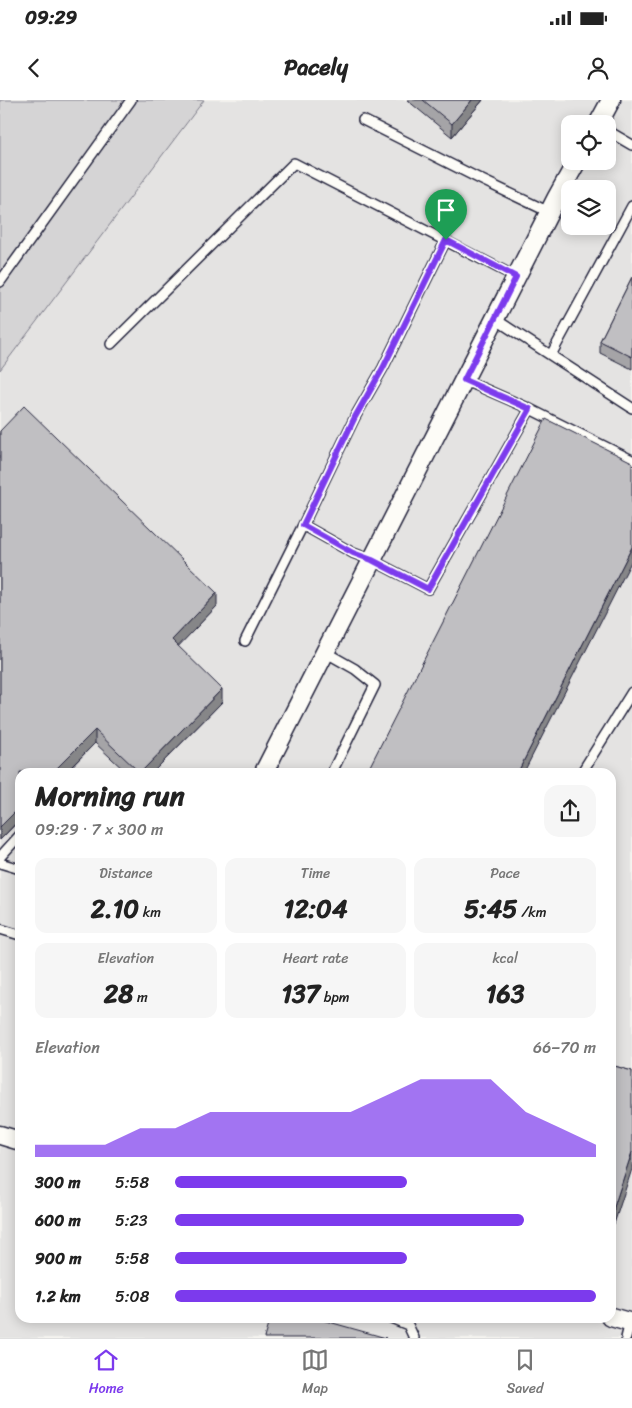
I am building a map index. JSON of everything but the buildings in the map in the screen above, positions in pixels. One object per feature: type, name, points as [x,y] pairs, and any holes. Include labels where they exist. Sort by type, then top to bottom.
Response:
[{"type":"street","points":[[603,115],[611,100]]},
{"type":"street","points":[[266,768],[572,170]]},
{"type":"street","points":[[0,1135],[15,1140]]},
{"type":"street","points":[[616,1319],[630,1328]]},
{"type":"lane","points":[[0,282],[131,100]]},
{"type":"lane","points":[[363,120],[549,212]]},
{"type":"lane","points":[[616,136],[632,145]]},
{"type":"lane","points":[[111,344],[294,163],[516,277]]},
{"type":"lane","points":[[552,355],[632,206]]},
{"type":"lane","points":[[245,641],[355,417],[383,368],[446,240]]},
{"type":"lane","points":[[495,318],[632,408]]},
{"type":"lane","points":[[464,380],[530,409],[632,460]]},
{"type":"lane","points":[[303,525],[353,553],[372,560],[428,589],[530,409]]},
{"type":"lane","points":[[325,652],[355,669],[375,685],[334,768]]},
{"type":"lane","points":[[584,768],[632,692]]},
{"type":"lane","points":[[0,857],[15,840]]},
{"type":"lane","points":[[0,863],[15,868]]},
{"type":"lane","points":[[0,929],[15,934]]},
{"type":"lane","points":[[403,1323],[408,1325],[414,1338]]},
{"type":"shaded area","points":[[0,100],[204,100],[0,370]]},
{"type":"shaded area","points":[[204,100],[632,100],[632,1338],[0,1338],[0,370]]},
{"type":"route","points":[[446,240],[516,277],[464,380],[530,409],[428,589],[372,560],[353,553],[303,525],[355,417],[383,368],[446,240]]}]
